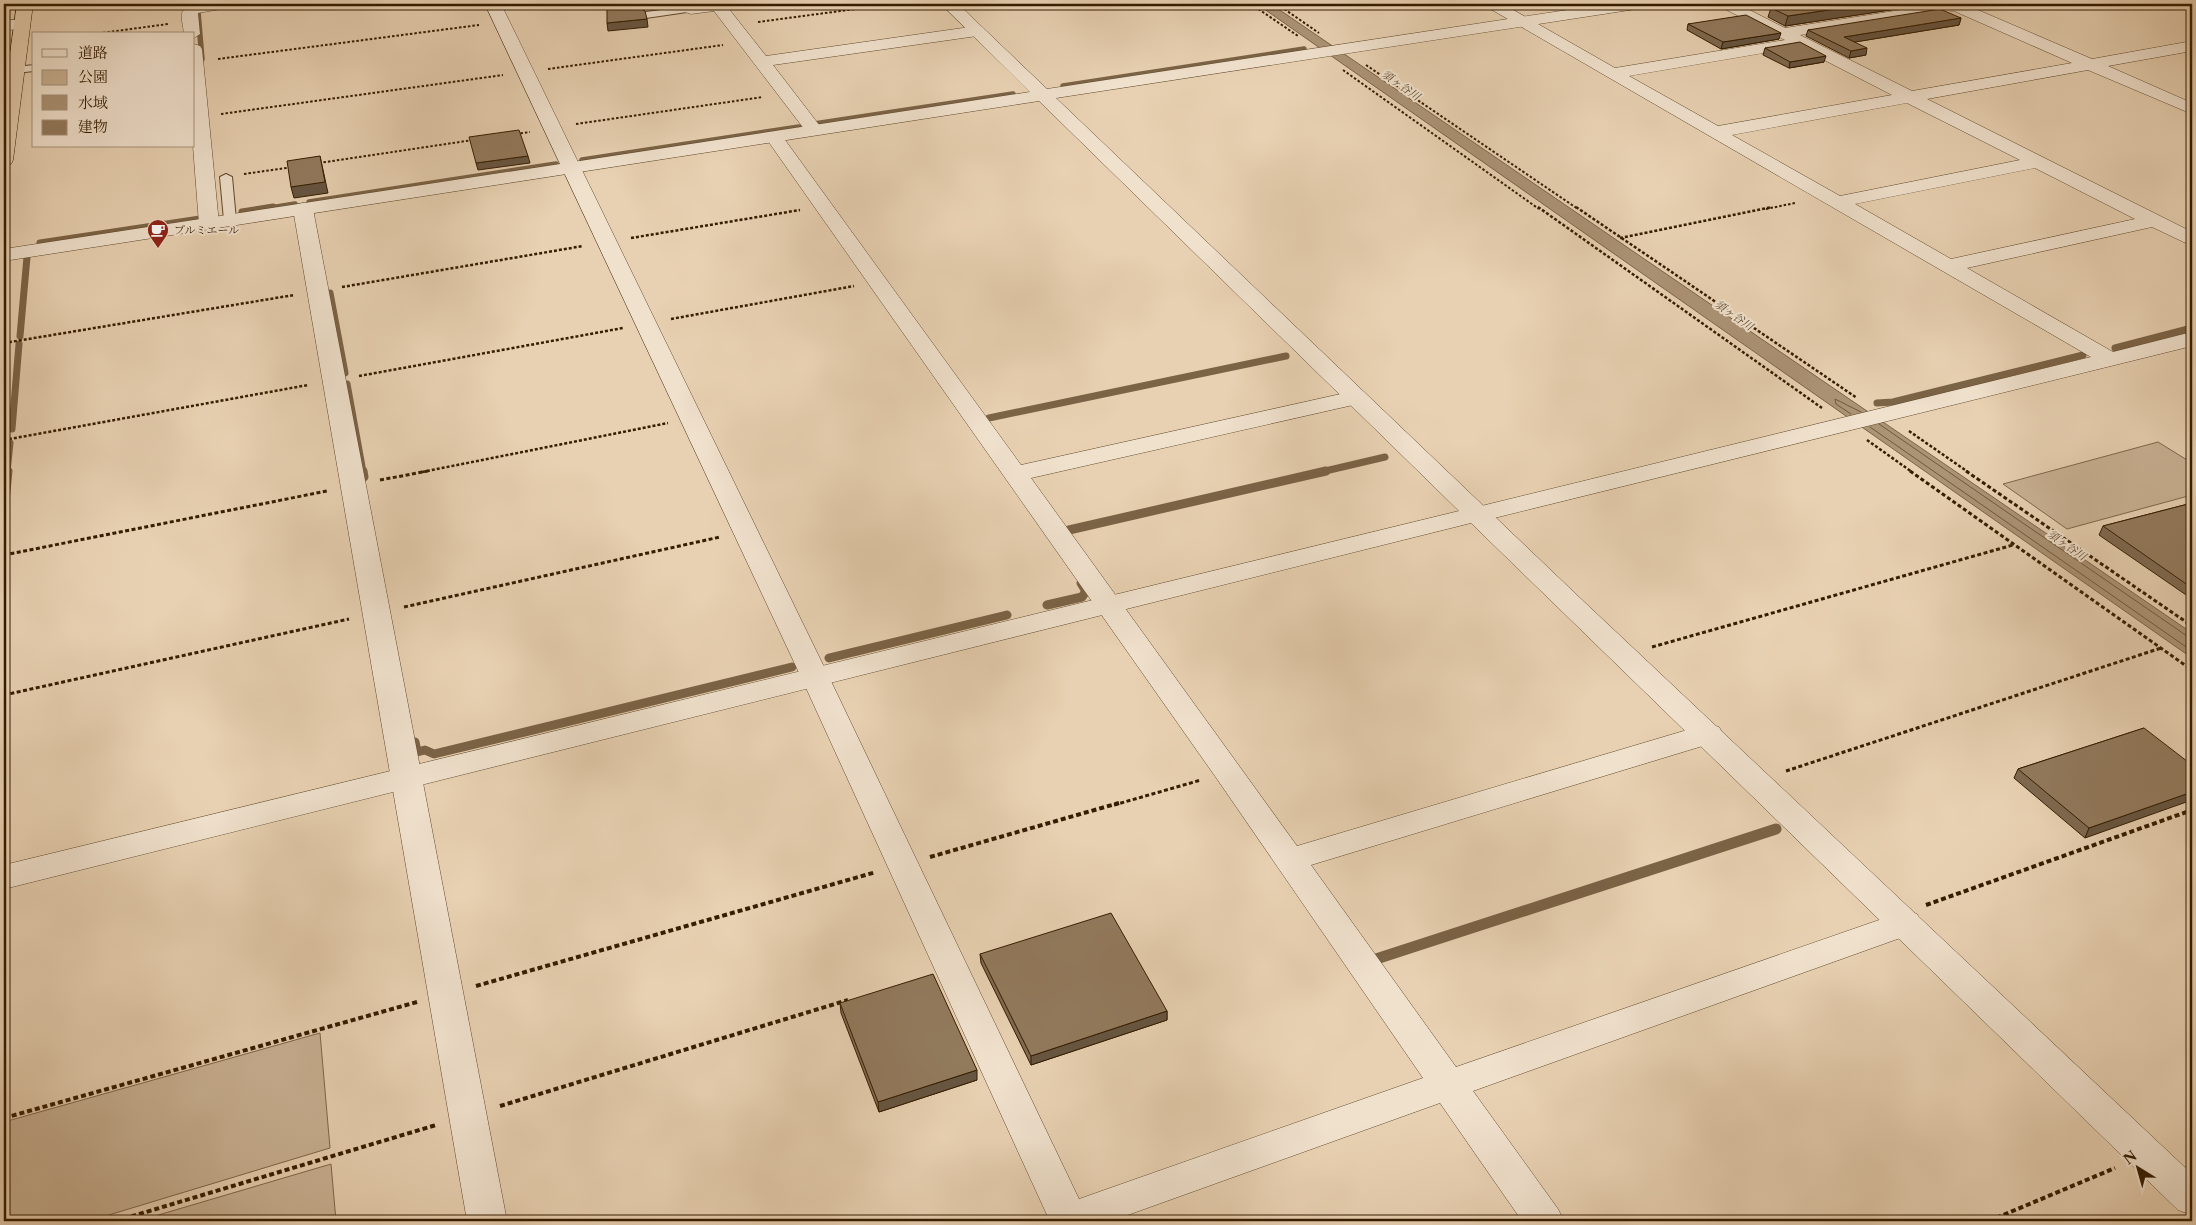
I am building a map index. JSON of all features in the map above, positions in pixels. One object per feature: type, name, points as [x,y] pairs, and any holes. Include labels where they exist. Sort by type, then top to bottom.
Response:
[{"type":"highway","points":[[4,160],[7,111],[16,70],[25,4]]},
{"type":"street","points":[[192,28],[190,11],[202,7],[227,4]]},
{"type":"street","points":[[494,4],[815,677],[1068,1221],[1448,1085],[1901,919]]},
{"type":"street","points":[[691,6],[739,4]]},
{"type":"street","points":[[949,4],[1354,398],[1625,654],[2192,1198]]},
{"type":"street","points":[[1492,4],[2110,359]]},
{"type":"street","points":[[4,255],[1627,4]]},
{"type":"street","points":[[1726,4],[2192,240]]},
{"type":"street","points":[[1784,33],[1953,5],[2192,109]]},
{"type":"street","points":[[718,6],[814,130]]},
{"type":"street","points":[[4,26],[22,24]]},
{"type":"street","points":[[761,62],[977,31]]},
{"type":"street","points":[[1614,74],[1802,42]]},
{"type":"street","points":[[2094,67],[2192,46]]},
{"type":"street","points":[[1717,132],[2192,52]]},
{"type":"street","points":[[195,66],[209,224]]},
{"type":"street","points":[[774,136],[1228,772],[1544,1221]]},
{"type":"street","points":[[1833,199],[2038,162]]},
{"type":"street","points":[[303,209],[486,1221]]},
{"type":"street","points":[[1948,266],[2154,221]]},
{"type":"street","points":[[4,877],[1880,414],[2192,339]]},
{"type":"street","points":[[1015,474],[1354,398]]},
{"type":"street","points":[[1290,860],[1708,734]]},
{"type":"lane","points":[[646,14],[691,6]]},
{"type":"lane","points":[[16,70],[32,68]]},
{"type":"lane","points":[[226,177],[230,220]]},
{"type":"path","points":[[733,25],[893,4]]},
{"type":"path","points":[[1251,4],[2192,670]]},
{"type":"path","points":[[1276,4],[2192,626]]},
{"type":"path","points":[[195,56],[502,22]]},
{"type":"path","points":[[127,32],[192,28]]},
{"type":"path","points":[[200,117],[746,42]]},
{"type":"path","points":[[514,134],[786,94]]},
{"type":"path","points":[[312,164],[476,140]]},
{"type":"path","points":[[226,177],[293,167]]},
{"type":"path","points":[[1620,238],[1628,235],[1833,199]]},
{"type":"path","points":[[4,343],[824,206]]},
{"type":"path","points":[[4,440],[878,282]]},
{"type":"path","points":[[1625,654],[2013,545]]},
{"type":"path","points":[[1757,781],[2161,648]]},
{"type":"path","points":[[4,1118],[1228,772]]},
{"type":"path","points":[[1901,919],[2192,810]]},
{"type":"path","points":[[116,1221],[856,998]]},
{"type":"path","points":[[1989,1221],[2146,1155]]},
{"type":"green space","points":[[2158,442],[2192,463],[2192,495],[2067,529],[2003,484]]},
{"type":"green space","points":[[320,1033],[330,1148],[89,1221],[4,1221],[4,1122]]},
{"type":"green space","points":[[331,1164],[336,1221],[138,1221]]},
{"type":"water","points":[[1257,4],[1271,4],[2192,633],[2192,658]]},
{"type":"building","points":[[607,4],[642,4],[638,7],[645,11],[647,19],[607,23]]},
{"type":"building","points":[[1794,4],[1869,4],[1788,16],[1771,8]]},
{"type":"building","points":[[1940,9],[1961,18],[1844,37],[1867,48],[1851,51],[1808,30]]},
{"type":"building","points":[[1746,15],[1781,33],[1723,42],[1688,24]]},
{"type":"building","points":[[1800,42],[1826,56],[1790,62],[1765,48]]},
{"type":"building","points":[[519,130],[528,156],[476,163],[469,137]]},
{"type":"building","points":[[320,156],[325,182],[291,187],[287,161]]},
{"type":"building","points":[[2192,503],[2192,588],[2103,526]]},
{"type":"building","points":[[2144,728],[2192,765],[2192,792],[2089,828],[2018,769]]},
{"type":"building","points":[[1111,913],[1167,1011],[1031,1056],[980,954]]},
{"type":"building","points":[[933,974],[977,1070],[878,1102],[840,1003]]},
{"type":"waterway","points":[[222,7],[251,4]]},
{"type":"waterway","points":[[198,12],[202,59]]},
{"type":"waterway","points":[[1063,86],[1304,49]]},
{"type":"waterway","points":[[814,124],[1013,94]]},
{"type":"waterway","points":[[582,160],[799,127]]},
{"type":"waterway","points":[[309,202],[556,164]]},
{"type":"waterway","points":[[264,209],[295,204]]},
{"type":"waterway","points":[[242,212],[273,207]]},
{"type":"waterway","points":[[40,243],[200,219]]},
{"type":"waterway","points":[[20,336],[27,257]]},
{"type":"waterway","points":[[330,293],[345,373]]},
{"type":"waterway","points":[[2115,348],[2192,328]]},
{"type":"waterway","points":[[12,429],[19,344]]},
{"type":"waterway","points":[[1877,403],[1893,402],[2083,355]]},
{"type":"waterway","points":[[989,418],[1286,356]]},
{"type":"waterway","points":[[347,384],[363,472]]},
{"type":"waterway","points":[[7,472],[10,443]]},
{"type":"waterway","points":[[1321,472],[1385,457]]},
{"type":"waterway","points":[[4,511],[8,471]]},
{"type":"waterway","points":[[363,471],[364,477]]},
{"type":"waterway","points":[[1069,530],[1326,471]]},
{"type":"waterway","points":[[1047,605],[1082,597],[1086,591],[1081,583]]},
{"type":"waterway","points":[[829,658],[1007,615]]},
{"type":"waterway","points":[[415,742],[417,752],[425,750],[434,754],[792,667]]},
{"type":"waterway","points":[[1373,960],[1776,829]]},
{"type":"place","name":"プルミエール","points":[[158,249]]},
{"type":"water label","name":"須ヶ谷川","points":[[1401,85]]},
{"type":"water label","name":"須ヶ谷川","points":[[1734,315]]},
{"type":"water label","name":"須ヶ谷川","points":[[2067,545]]}]
